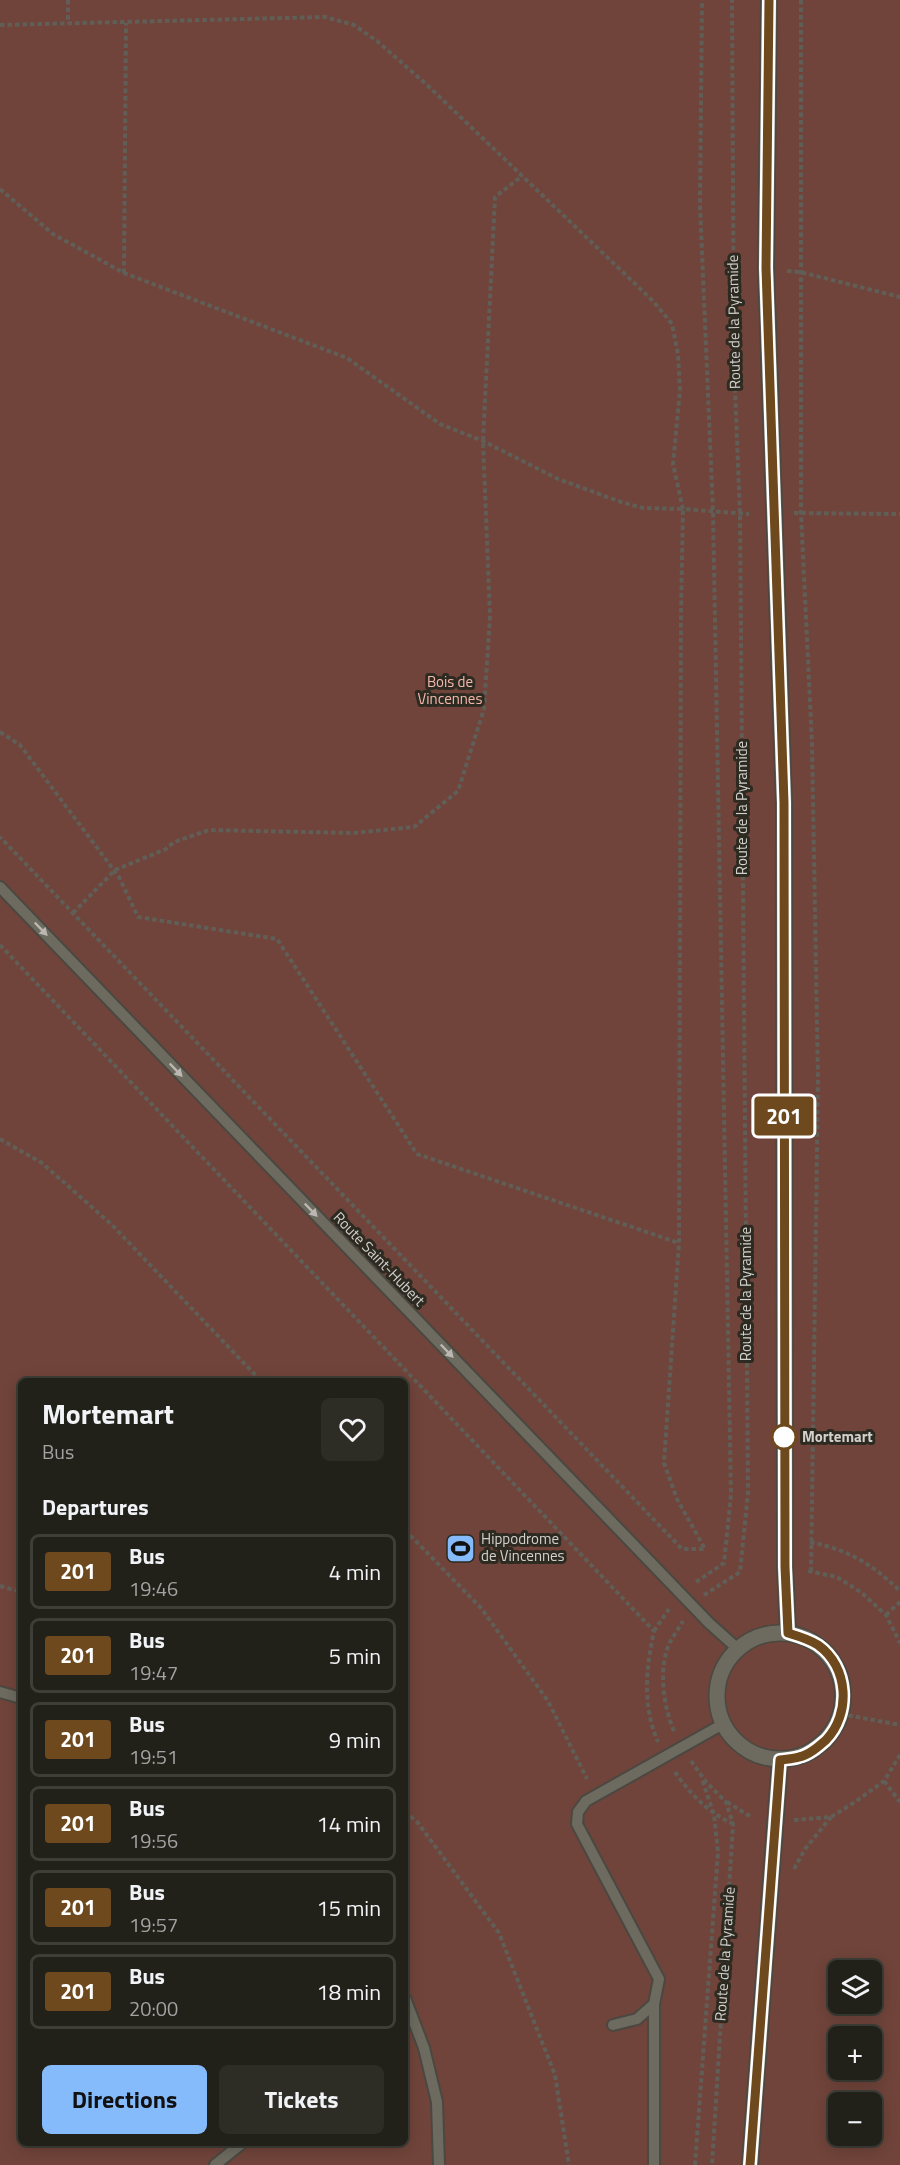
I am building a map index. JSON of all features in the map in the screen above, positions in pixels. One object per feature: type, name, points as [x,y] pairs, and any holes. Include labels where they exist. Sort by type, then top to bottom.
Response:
[{"type":"street","points":[[769,0],[766,268],[784,803],[785,1567],[788,1633]]},
{"type":"street","points":[[774,1633],[788,1633],[819,1646],[835,1665],[843,1686],[844,1698],[841,1714],[832,1733],[818,1748],[800,1757],[780,1760],[754,1755],[738,1744],[723,1724],[717,1706],[718,1686],[724,1667],[738,1648],[760,1637],[774,1633]]},
{"type":"street","points":[[750,2165],[780,1760]]},
{"type":"lane","name":"Route Saint-Hubert","points":[[0,887],[710,1623],[738,1648]]},
{"type":"lane","points":[[0,1692],[18,1697]]},
{"type":"lane","points":[[654,2165],[654,2004],[659,1979],[577,1824],[578,1812],[586,1801],[723,1724]]},
{"type":"lane","points":[[614,2025],[637,2019],[654,2004]]},
{"type":"lane","points":[[408,2006],[424,2048],[437,2102],[439,2165]]},
{"type":"lane","points":[[215,2165],[239,2146]]},
{"type":"path","points":[[68,0],[68,22]]},
{"type":"path","points":[[692,1585],[724,1563],[731,1495],[713,512],[700,205],[702,0]]},
{"type":"path","name":"Route de la Pyramide","points":[[704,1595],[724,1580],[740,1572],[748,1493],[740,514],[734,365],[732,0]]},
{"type":"path","points":[[801,0],[801,513],[812,744],[818,1081],[811,1572]]},
{"type":"path","points":[[0,24],[325,17],[354,25],[377,41],[426,84],[653,301],[672,324],[678,354],[680,390],[673,464],[683,509],[679,1243],[664,1462],[677,1499],[705,1549],[682,1549],[0,837]]},
{"type":"path","points":[[124,273],[126,23]]},
{"type":"path","points":[[73,914],[115,870],[209,830],[354,833],[414,827],[458,791],[484,710],[489,639],[483,441],[495,197],[522,176]]},
{"type":"path","points":[[0,189],[53,234],[124,273],[347,358],[440,424],[483,441],[558,478],[621,502],[644,508],[749,514]]},
{"type":"path","points":[[766,268],[800,272],[900,297]]},
{"type":"path","points":[[794,513],[900,514]]},
{"type":"path","points":[[0,732],[20,745],[115,870],[138,917],[277,939],[417,1154],[679,1243]]},
{"type":"path","points":[[0,945],[654,1631]]},
{"type":"path","points":[[0,1139],[42,1163],[111,1224],[258,1378]]},
{"type":"path","points":[[408,1533],[480,1608],[549,1701],[595,1796]]},
{"type":"path","points":[[810,1541],[836,1547],[856,1557],[884,1576],[900,1591]]},
{"type":"path","points":[[801,1570],[837,1577],[862,1593],[886,1615],[900,1643]]},
{"type":"path","points":[[0,1586],[18,1591]]},
{"type":"path","points":[[886,1615],[900,1602]]},
{"type":"path","points":[[660,1748],[650,1722],[646,1683],[654,1631],[671,1606]]},
{"type":"path","points":[[677,1738],[668,1718],[662,1679],[669,1644],[683,1620]]},
{"type":"path","points":[[841,1714],[900,1725]]},
{"type":"path","points":[[794,1869],[805,1849],[831,1817],[855,1803],[884,1781],[900,1755]]},
{"type":"path","name":"Route de la Pyramide","points":[[688,1757],[706,1782],[726,1802],[733,1824],[712,2165]]},
{"type":"path","points":[[672,1768],[687,1790],[714,1815],[733,1824]]},
{"type":"path","name":"Route de la Pyramide","points":[[695,2165],[718,1852],[714,1815],[698,1771]]},
{"type":"path","points":[[884,1781],[900,1802]]},
{"type":"path","points":[[726,1802],[751,1816]]},
{"type":"path","points":[[408,1814],[418,1823],[498,1933],[555,2075],[569,2165]]},
{"type":"path","points":[[790,1820],[831,1817]]},
{"type":"green space","name":"Bois de Vincennes","points":[[0,0],[900,0],[900,2165],[0,2165]]},
{"type":"bus line","name":"201","points":[[750,2165],[780,1760],[800,1757],[818,1748],[832,1733],[841,1714],[844,1698],[840,1675],[829,1656],[819,1646],[788,1633],[785,1567],[784,803],[766,268],[769,0]]},
{"type":"place","name":"Mortemart","points":[[784,1437]]},
{"type":"place","name":"Hippodrome de Vincennes","points":[[460,1548]]}]
